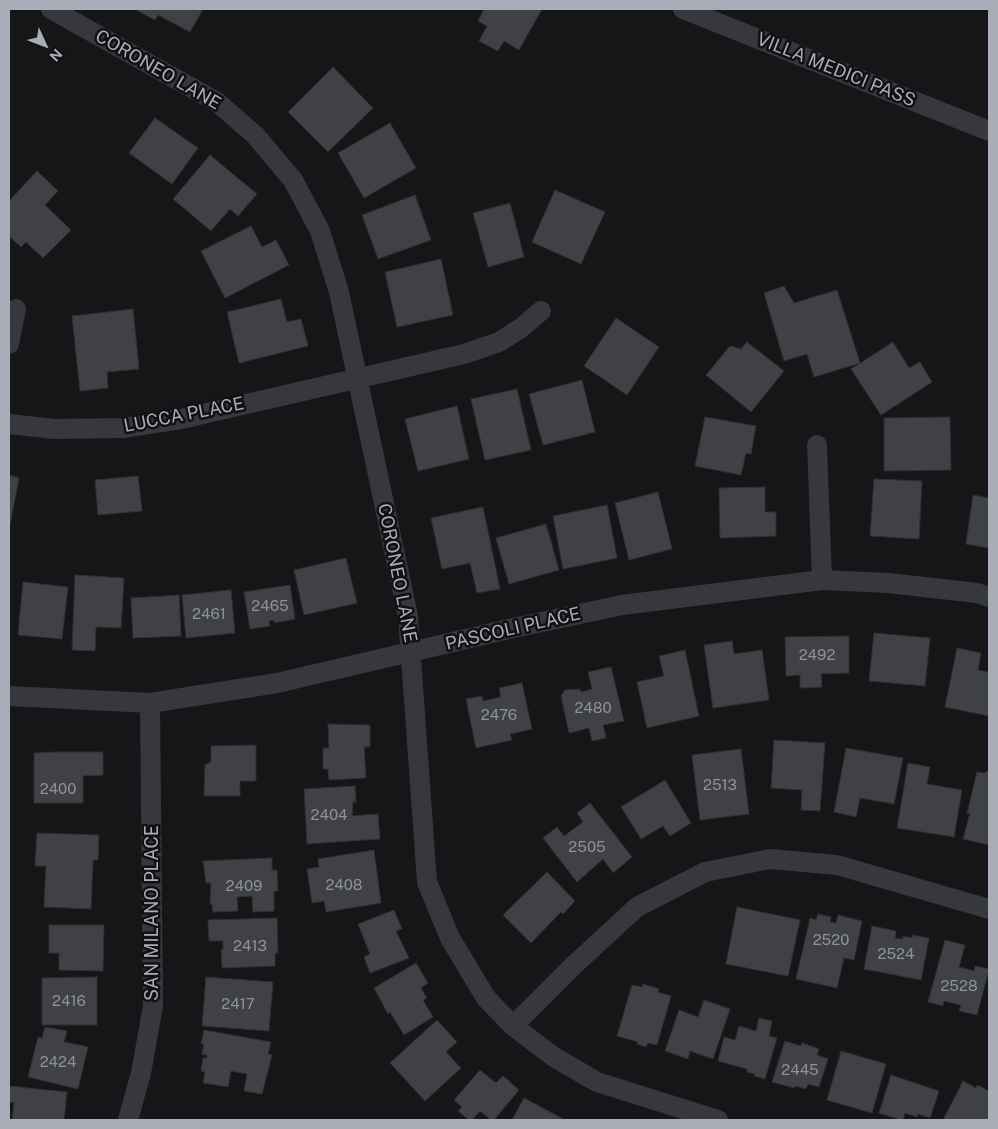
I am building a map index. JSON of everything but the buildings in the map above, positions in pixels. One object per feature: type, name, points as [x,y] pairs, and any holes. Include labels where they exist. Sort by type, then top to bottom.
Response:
[{"type":"street","name":"CORONEO LANE","points":[[51,9],[217,102],[255,135],[293,180],[320,231],[339,292],[408,616],[427,882],[450,938],[486,998],[513,1026],[554,1057],[597,1082],[718,1120]]},
{"type":"street","name":"VILLA MEDICI PASS","points":[[683,9],[989,131]]},
{"type":"street","points":[[9,344],[16,309]]},
{"type":"street","name":"LUCCA PLACE","points":[[9,424],[54,429],[123,428],[181,419],[464,354],[499,342],[521,328],[541,311]]},
{"type":"street","points":[[817,445],[822,580]]},
{"type":"street","name":"PASCOLI PLACE","points":[[9,696],[150,703],[277,683],[509,629],[622,605],[822,580],[888,583],[977,593],[989,597]]},
{"type":"street","name":"SAN MILANO PLACE","points":[[128,1120],[141,1073],[153,1006],[150,703]]},
{"type":"street","points":[[513,1026],[574,965],[637,907],[705,872],[770,859],[837,865],[989,909]]}]
